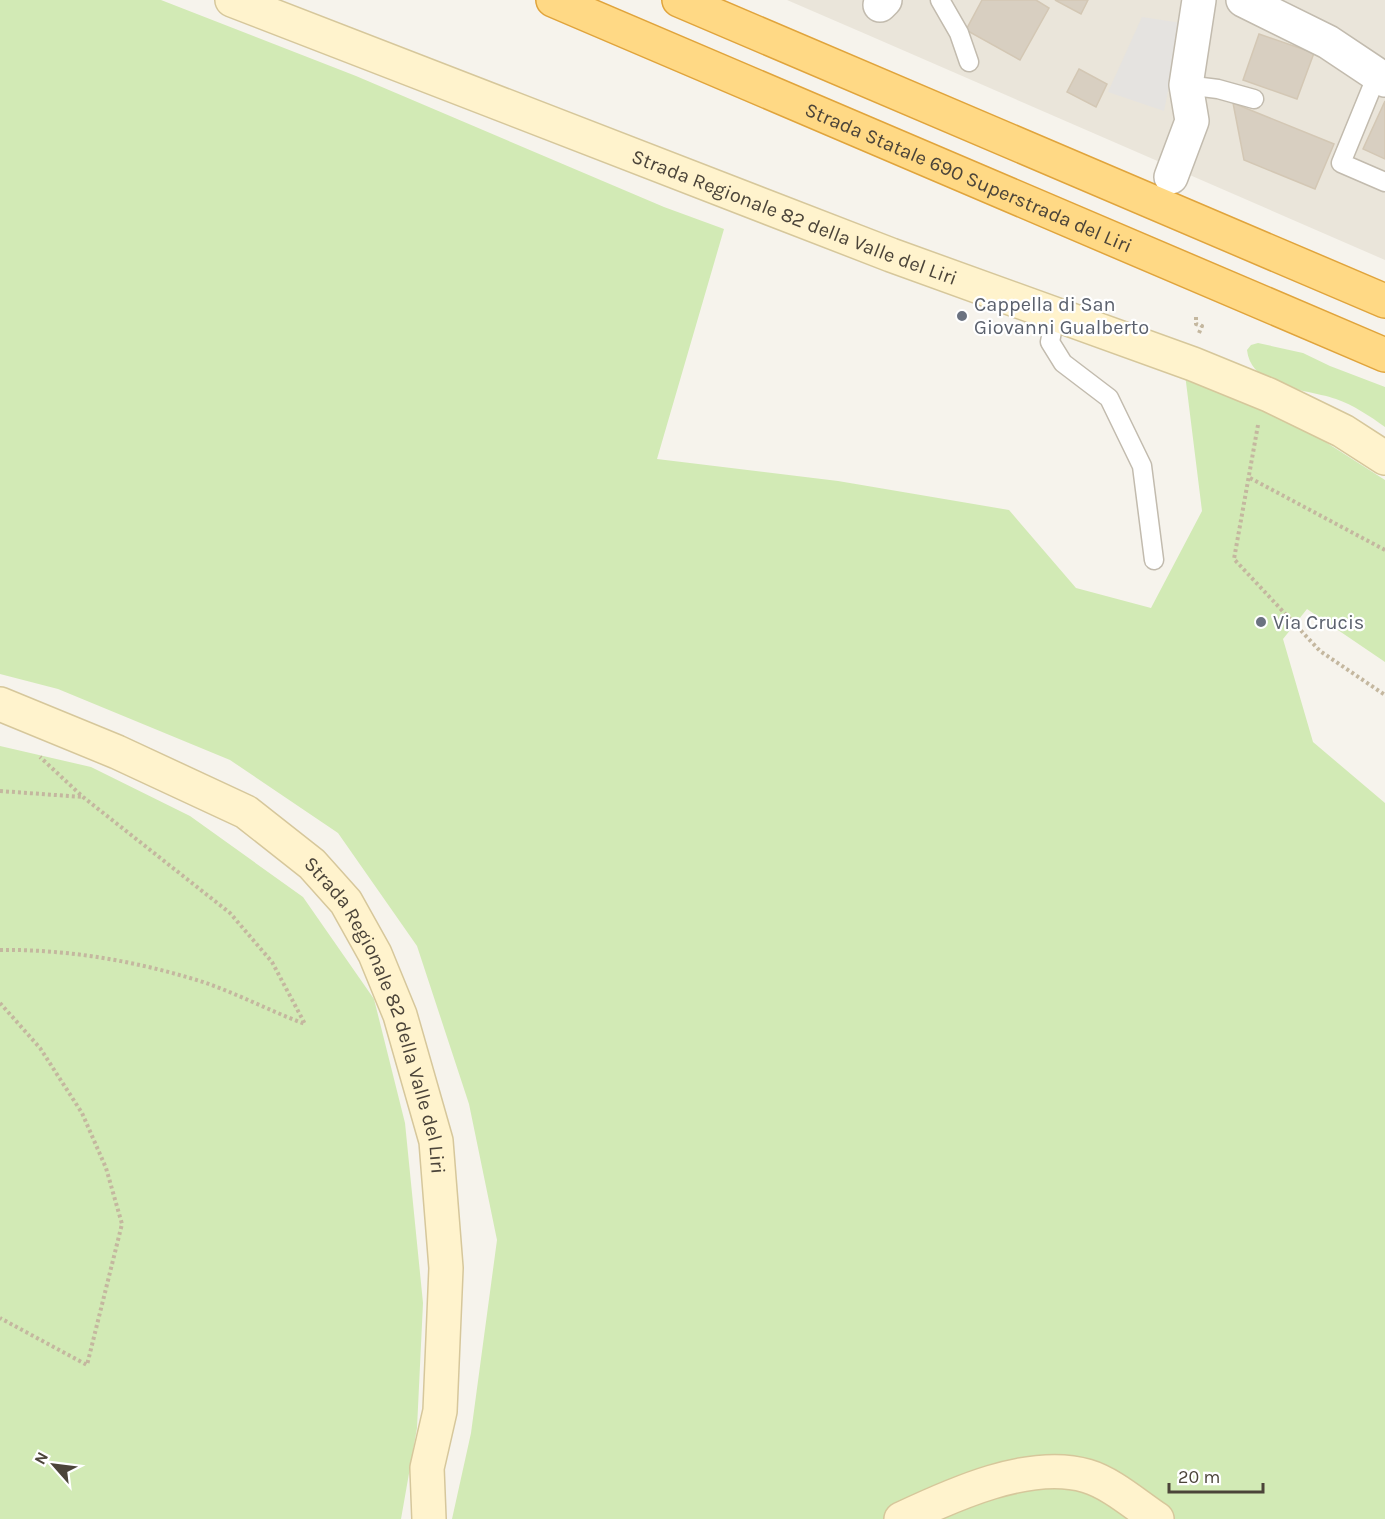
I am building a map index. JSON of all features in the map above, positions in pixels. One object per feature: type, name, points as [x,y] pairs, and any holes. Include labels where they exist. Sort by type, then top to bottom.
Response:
[{"type":"highway","name":"Strada Statale 690 Superstrada del Liri","points":[[553,0],[1385,355]]},
{"type":"highway","points":[[679,0],[1385,301]]},
{"type":"main road","name":"Strada Regionale 82 della Valle del Liri","points":[[232,0],[891,255],[1135,342],[1269,395],[1343,431],[1385,458]]},
{"type":"main road","name":"Strada Regionale 82 della Valle del Liri","points":[[0,704],[117,752],[246,812],[312,864],[346,902],[375,954],[400,1015],[436,1141],[446,1268],[440,1411],[427,1468],[429,1519]]},
{"type":"main road","points":[[901,1519],[938,1502],[1001,1480],[1041,1472],[1066,1472],[1088,1476],[1157,1519]]},
{"type":"street","points":[[1171,177],[1192,121],[1186,85],[1199,0]]},
{"type":"street","points":[[1242,0],[1328,42],[1381,78]]},
{"type":"lane","points":[[940,0],[959,33],[969,62]]},
{"type":"lane","points":[[1381,78],[1341,163],[1385,182]]},
{"type":"lane","points":[[1186,85],[1218,89],[1254,99]]},
{"type":"lane","points":[[1055,315],[1050,342],[1063,363],[1109,398],[1142,466],[1154,560]]},
{"type":"path","points":[[1259,416],[1250,478],[1234,559],[1320,651],[1385,695]]},
{"type":"path","points":[[1250,478],[1385,550]]},
{"type":"path","points":[[0,790],[83,797],[230,913],[272,962],[305,1024],[192,978],[105,959],[37,950],[0,950]]},
{"type":"path","points":[[0,1002],[40,1048],[82,1113],[106,1168],[122,1224],[87,1365],[0,1318]]},
{"type":"shaded area","points":[[787,0],[1385,0],[1385,260],[868,35]]},
{"type":"shaded area","points":[[1142,17],[1182,23],[1164,111],[1108,92]]},
{"type":"green space","points":[[0,0],[161,0],[356,76],[664,207],[724,229],[657,459],[838,481],[1009,510],[1076,588],[1151,608],[1202,511],[1185,374],[1313,434],[1385,480],[1385,662],[1307,609],[1283,639],[1313,742],[1385,803],[1385,1519],[452,1519],[471,1433],[497,1240],[469,1104],[417,946],[338,833],[230,760],[58,689],[0,674]]},
{"type":"green space","points":[[1258,343],[1303,353],[1385,387],[1385,427],[1342,401],[1282,385],[1259,373],[1251,363],[1247,350],[1251,345]]},
{"type":"green space","points":[[0,746],[91,767],[190,816],[303,897],[374,999],[405,1123],[423,1303],[417,1428],[401,1519],[0,1519]]},
{"type":"building","points":[[982,0],[1036,0],[1049,8],[1020,60],[966,30]]},
{"type":"building","points":[[1055,0],[1088,0],[1081,14]]},
{"type":"building","points":[[1259,34],[1314,53],[1297,99],[1243,80]]},
{"type":"building","points":[[1079,69],[1107,84],[1096,107],[1067,92]]},
{"type":"building","points":[[1385,101],[1385,159],[1363,149]]},
{"type":"building","points":[[1233,103],[1334,144],[1315,189],[1244,160]]},
{"type":"place","name":"Cappella di San Giovanni Gualberto","points":[[962,316]]},
{"type":"place","name":"Via Crucis","points":[[1261,622]]}]
